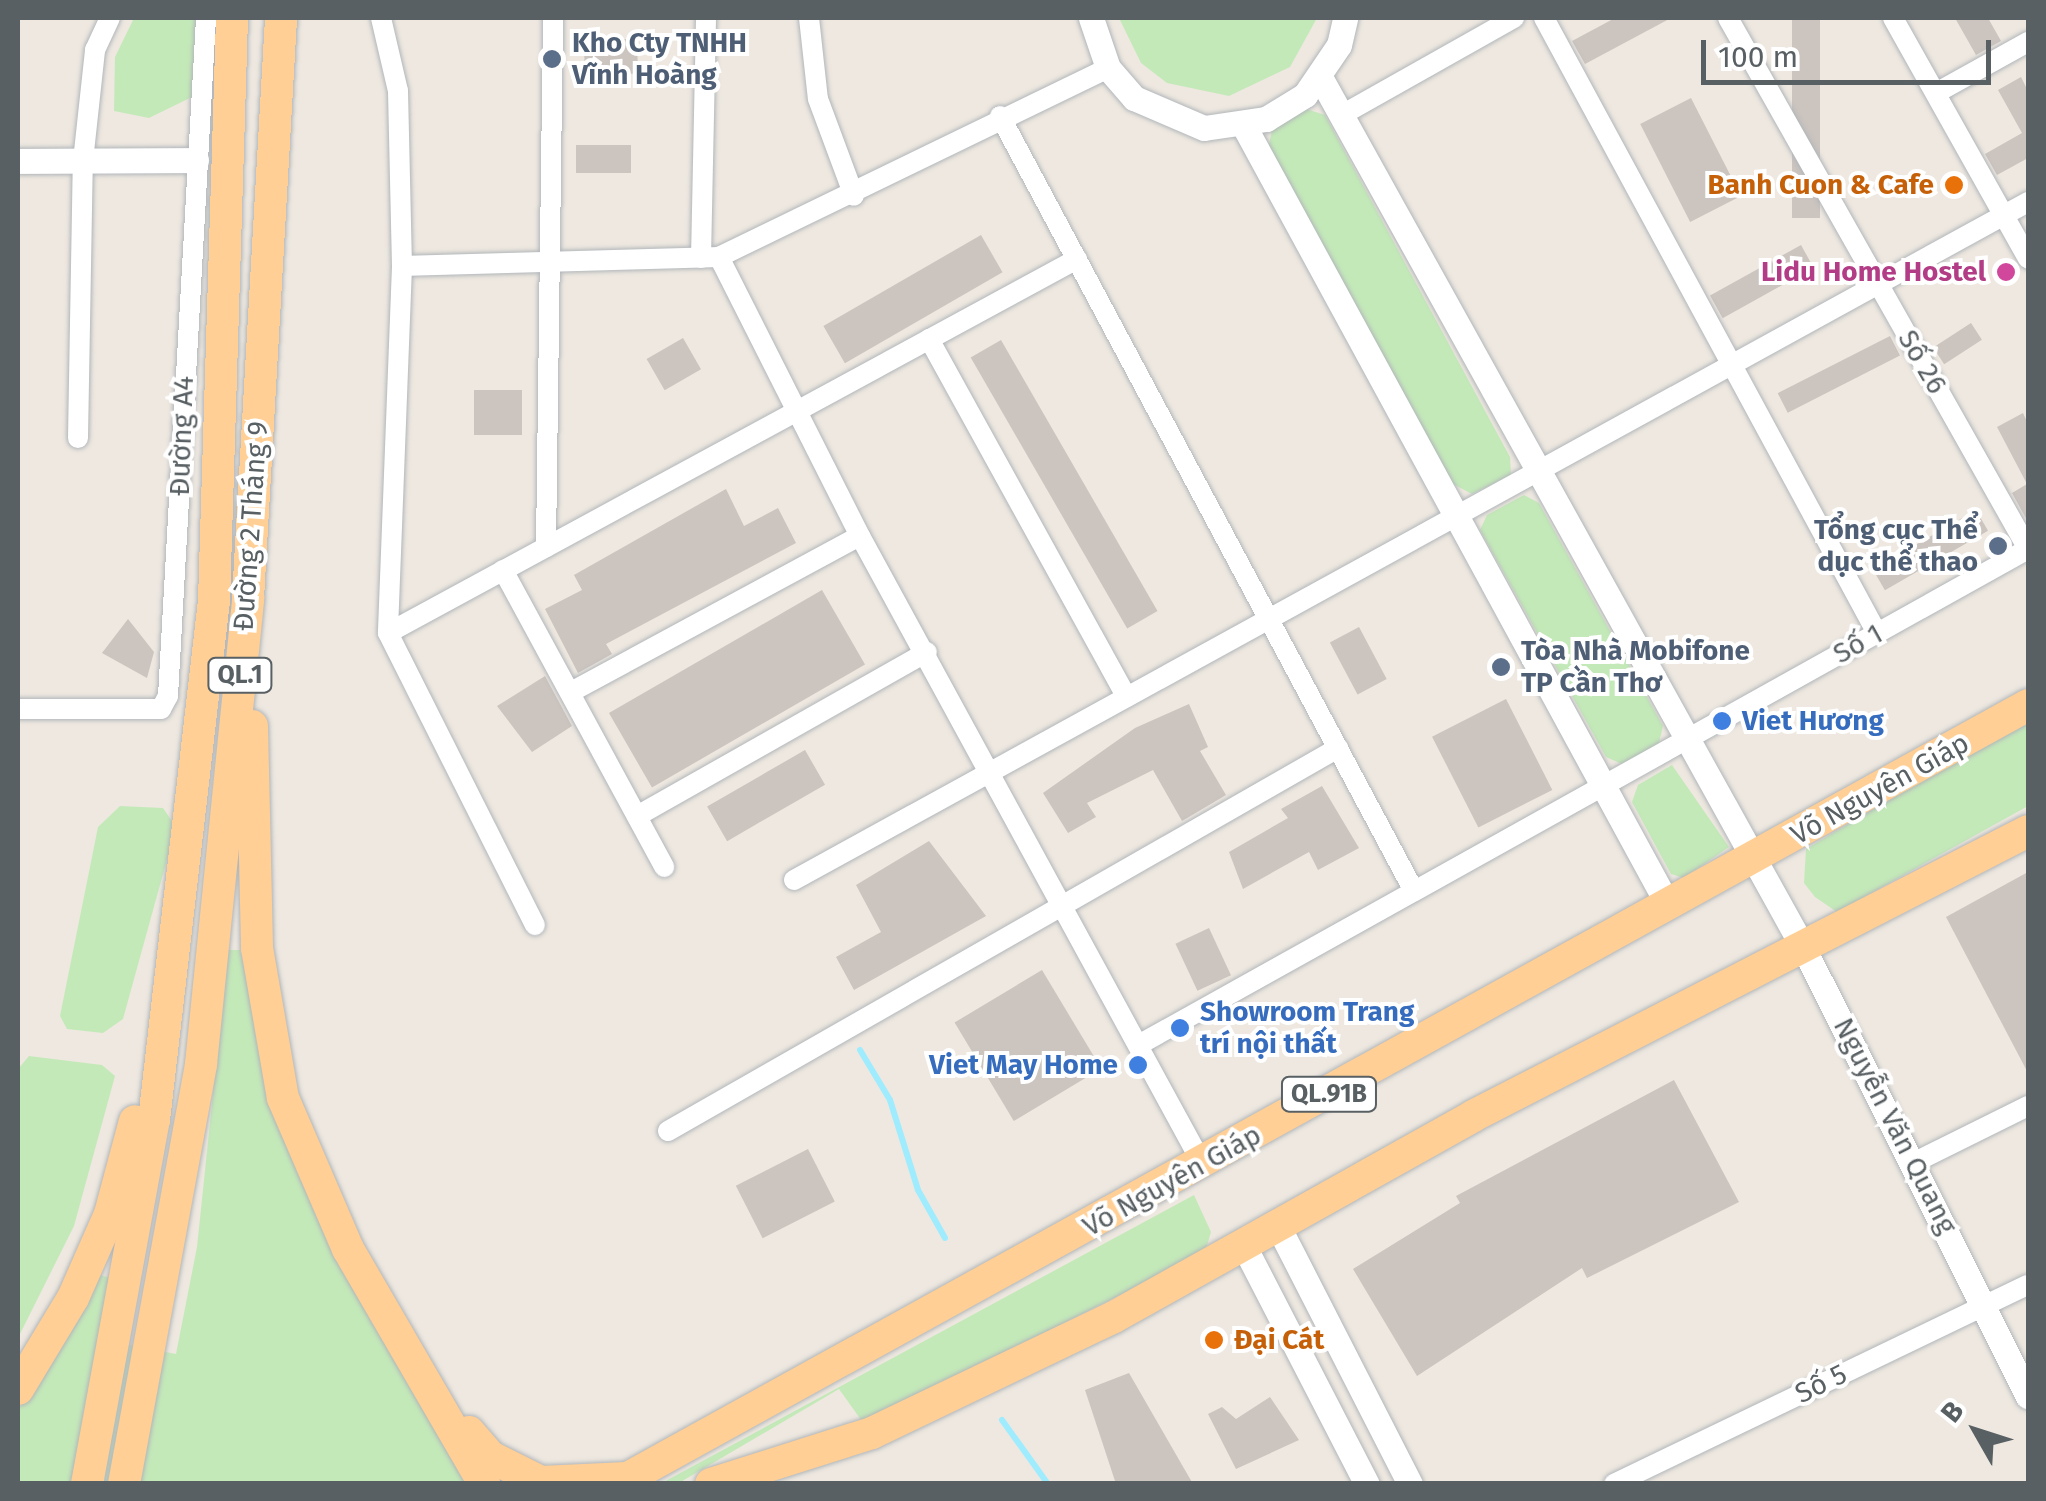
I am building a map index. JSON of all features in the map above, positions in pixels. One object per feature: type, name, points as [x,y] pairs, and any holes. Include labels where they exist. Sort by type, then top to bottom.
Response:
[{"type":"highway","name":"Đường 2 Tháng 9","points":[[88,1484],[120,1326],[180,891],[214,601],[232,18]]},
{"type":"highway","name":"Đường 2 Tháng 9","points":[[124,1484],[201,1064],[248,598],[280,18]]},
{"type":"highway","points":[[248,598],[257,948],[283,1098],[348,1249],[444,1406],[484,1484]]},
{"type":"highway","name":"Võ Nguyên Giáp","points":[[622,1481],[1203,1164],[2028,705]]},
{"type":"highway","points":[[711,1484],[872,1432],[1246,1250],[1472,1116],[1805,951],[2028,831]]},
{"type":"highway","points":[[18,1389],[65,1314],[110,1214],[153,1053],[180,891]]},
{"type":"highway","points":[[444,1406],[516,1472],[541,1482],[622,1481]]},
{"type":"street","points":[[78,438],[83,160],[95,50],[110,18]]},
{"type":"street","name":"Đường A4","points":[[18,708],[162,709],[168,696],[206,18]]},
{"type":"street","points":[[381,18],[398,91],[402,266],[388,633],[535,926]]},
{"type":"street","points":[[546,547],[553,18]]},
{"type":"street","points":[[706,18],[710,258],[1142,1043],[1203,1164]]},
{"type":"street","points":[[809,18],[818,99],[854,196]]},
{"type":"street","points":[[1091,18],[1108,68],[1167,118],[1204,128],[1244,126],[1286,108],[1320,78],[1345,18]]},
{"type":"street","points":[[1340,116],[1514,18]]},
{"type":"street","points":[[1544,18],[1734,362],[1877,634]]},
{"type":"street","name":"Số 26","points":[[1728,18],[2028,549]]},
{"type":"street","points":[[1893,18],[2028,259]]},
{"type":"street","points":[[1936,93],[2028,42]]},
{"type":"street","points":[[402,266],[710,258],[854,196],[1000,116],[1108,68]]},
{"type":"street","name":"Nguyễn Văn Quang","points":[[1320,78],[1805,951],[1917,1162],[2028,1396]]},
{"type":"street","points":[[1000,116],[1413,888]]},
{"type":"street","points":[[1244,126],[1608,782],[1668,905]]},
{"type":"street","points":[[18,160],[196,160]]},
{"type":"street","points":[[794,880],[2028,202]]},
{"type":"street","points":[[388,633],[1076,259]]},
{"type":"street","points":[[929,339],[1127,697]]},
{"type":"street","points":[[571,692],[860,536]]},
{"type":"street","name":"Số 1","points":[[1142,1043],[1413,888],[1688,740],[2028,549]]},
{"type":"street","points":[[504,570],[664,867]]},
{"type":"street","points":[[636,816],[927,652]]},
{"type":"street","points":[[668,1132],[1338,748]]},
{"type":"street","points":[[1917,1162],[2028,1106]]},
{"type":"street","points":[[1280,1230],[1410,1484]]},
{"type":"street","points":[[1246,1250],[1367,1484]]},
{"type":"street","name":"Số 5","points":[[1614,1484],[2028,1286]]},
{"type":"green space","points":[[134,18],[199,18],[196,95],[149,118],[114,111],[115,57]]},
{"type":"green space","points":[[1119,18],[1317,18],[1290,67],[1229,96],[1167,83],[1141,63]]},
{"type":"green space","points":[[1306,109],[1325,115],[1510,457],[1511,475],[1472,494],[1453,484],[1268,149],[1273,126]]},
{"type":"green space","points":[[1524,495],[1539,503],[1663,726],[1658,747],[1622,764],[1606,757],[1480,530],[1487,515]]},
{"type":"green space","points":[[2028,718],[2028,806],[1837,912],[1815,897],[1804,883],[1806,849]]},
{"type":"green space","points":[[1672,765],[1729,847],[1684,878],[1671,874],[1632,802],[1638,785]]},
{"type":"green space","points":[[120,806],[163,808],[176,827],[123,1019],[103,1033],[67,1029],[60,1016],[98,827]]},
{"type":"green space","points":[[228,950],[240,950],[277,1099],[467,1483],[18,1484],[18,1410],[97,1274],[114,1279],[98,1339],[176,1354],[197,1247]]},
{"type":"green space","points":[[29,1056],[102,1065],[115,1076],[74,1226],[18,1338],[18,1069]]},
{"type":"green space","points":[[1194,1195],[1211,1232],[1205,1252],[864,1424],[839,1389],[679,1483],[660,1484]]},
{"type":"building","points":[[1615,18],[1671,18],[1585,64],[1572,41]]},
{"type":"building","points":[[1792,18],[1820,18],[1820,218],[1792,218]]},
{"type":"building","points":[[1955,18],[1988,18],[2001,41],[1976,55]]},
{"type":"building","points":[[605,39],[637,39],[638,74],[585,72],[584,50],[605,50]]},
{"type":"building","points":[[2021,77],[2028,91],[2028,158],[1997,175],[1985,154],[2022,133],[1998,90]]},
{"type":"building","points":[[1691,98],[1741,196],[1690,222],[1640,124]]},
{"type":"building","points":[[576,145],[631,145],[631,173],[576,173]]},
{"type":"building","points":[[981,235],[1002,272],[845,363],[823,326]]},
{"type":"building","points":[[1801,245],[1814,268],[1723,318],[1710,295]]},
{"type":"building","points":[[1971,323],[1982,340],[1944,364],[1933,348]]},
{"type":"building","points":[[1890,336],[1900,356],[1788,413],[1778,393]]},
{"type":"building","points":[[683,338],[701,369],[665,390],[647,359]]},
{"type":"building","points":[[1001,340],[1158,611],[1127,629],[971,358]]},
{"type":"building","points":[[474,390],[522,390],[522,435],[474,435]]},
{"type":"building","points":[[2023,413],[2028,424],[2028,522],[2012,493],[2027,484],[1997,427]]},
{"type":"building","points":[[726,489],[744,526],[778,508],[796,543],[606,644],[612,654],[578,673],[545,609],[582,590],[574,575]]},
{"type":"building","points":[[1976,510],[1988,531],[1885,590],[1873,570]]},
{"type":"building","points":[[822,590],[865,664],[652,787],[609,713]]},
{"type":"building","points":[[128,619],[154,652],[147,678],[102,653]]},
{"type":"building","points":[[1359,627],[1387,679],[1358,695],[1330,642]]},
{"type":"building","points":[[545,676],[572,726],[532,752],[497,706]]},
{"type":"building","points":[[1506,699],[1552,790],[1478,828],[1432,737]]},
{"type":"building","points":[[1189,704],[1208,747],[1200,751],[1226,795],[1182,821],[1153,770],[1087,803],[1096,817],[1068,833],[1043,793],[1135,728]]},
{"type":"building","points":[[805,750],[825,785],[727,841],[707,806]]},
{"type":"building","points":[[1322,786],[1359,848],[1318,870],[1309,852],[1243,889],[1229,852],[1288,818],[1281,809]]},
{"type":"building","points":[[929,841],[986,916],[854,990],[836,957],[881,932],[856,885]]},
{"type":"building","points":[[2028,872],[2028,1073],[1946,917]]},
{"type":"building","points":[[1209,928],[1231,975],[1197,991],[1175,944]]},
{"type":"building","points":[[1042,970],[1101,1069],[1014,1121],[955,1023]]},
{"type":"building","points":[[1674,1080],[1739,1202],[1587,1278],[1582,1268],[1417,1376],[1353,1269],[1460,1203],[1456,1196]]},
{"type":"building","points":[[808,1149],[835,1202],[763,1238],[736,1186]]},
{"type":"building","points":[[1129,1373],[1193,1484],[1116,1484],[1085,1390]]},
{"type":"building","points":[[1270,1397],[1299,1440],[1236,1469],[1208,1414],[1222,1407],[1236,1419]]},
{"type":"waterway","points":[[860,1050],[890,1100],[918,1190],[945,1238]]},
{"type":"waterway","points":[[1002,1420],[1048,1484]]},
{"type":"place","name":"Kho Cty TNHH Vĩnh Hoàng","points":[[552,59]]},
{"type":"place","name":"Banh Cuon & Cafe","points":[[1954,185]]},
{"type":"place","name":"Lidu Home Hostel","points":[[2006,272]]},
{"type":"place","name":"Tổng cục Thể dục thể thao","points":[[1998,546]]},
{"type":"place","name":"Tòa Nhà Mobifone TP Cần Thơ","points":[[1501,667]]},
{"type":"place","name":"Viet Hương","points":[[1722,721]]},
{"type":"place","name":"Showroom Trang trí nội thất","points":[[1180,1028]]},
{"type":"place","name":"Viet May Home","points":[[1138,1065]]},
{"type":"place","name":"Đại Cát","points":[[1214,1340]]}]
